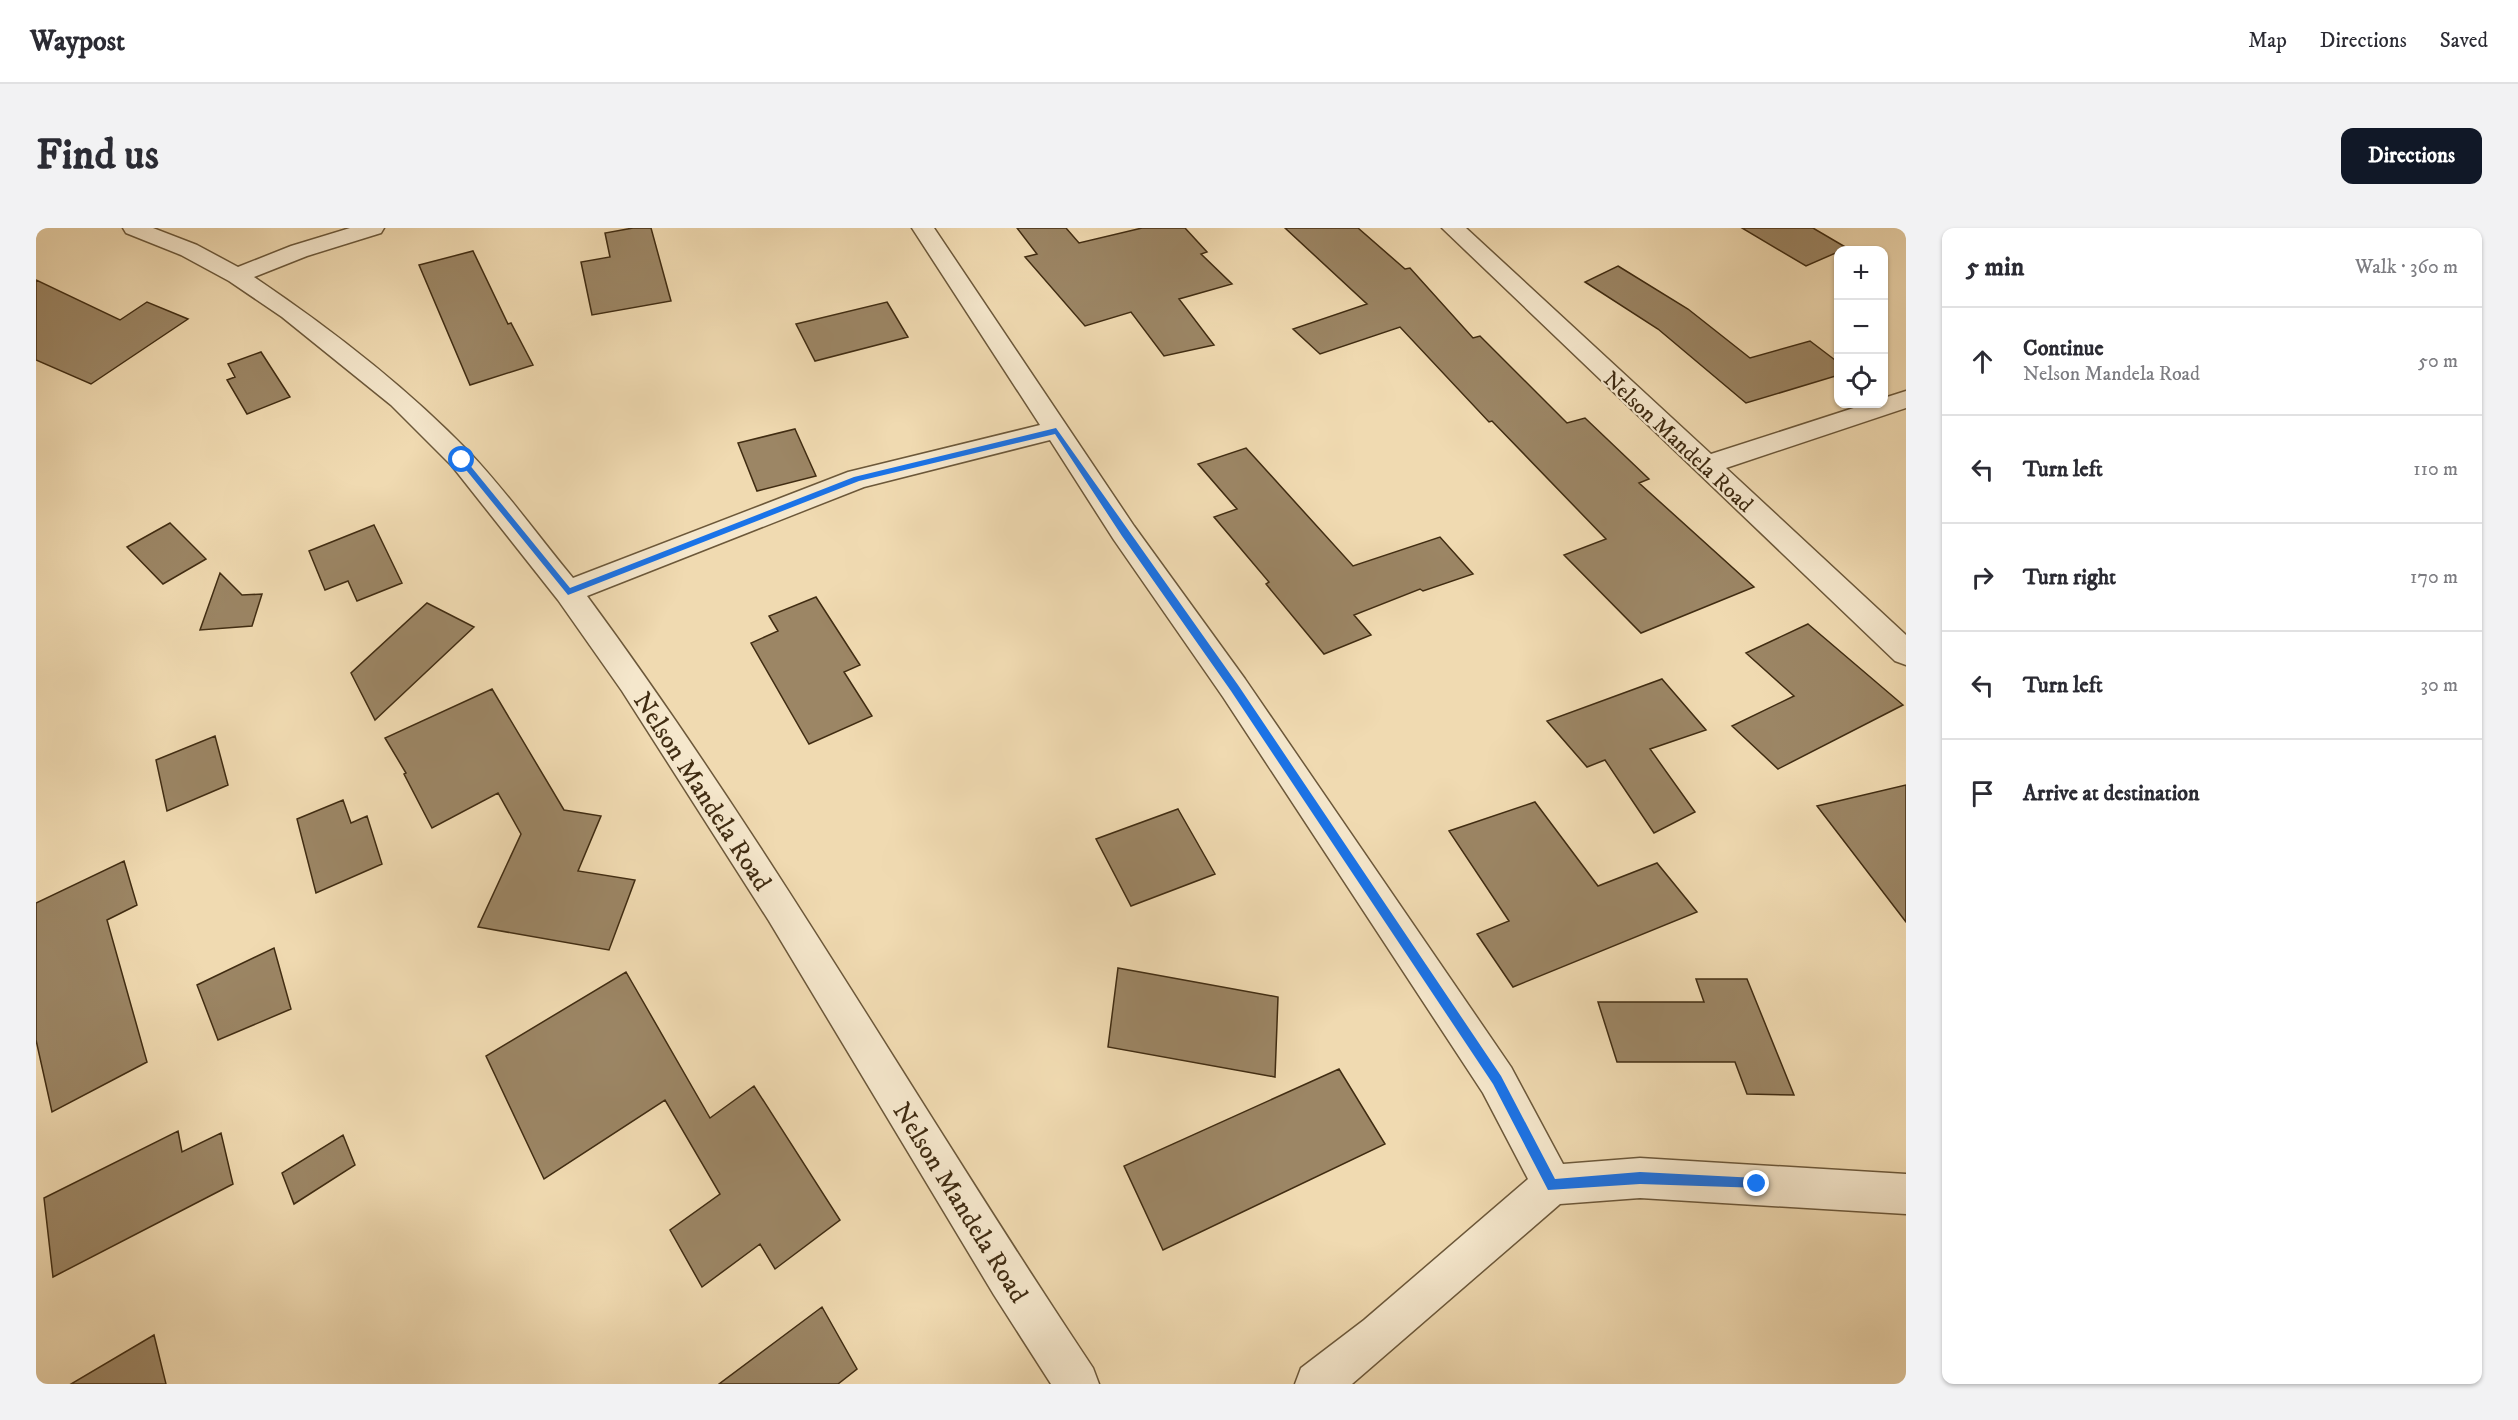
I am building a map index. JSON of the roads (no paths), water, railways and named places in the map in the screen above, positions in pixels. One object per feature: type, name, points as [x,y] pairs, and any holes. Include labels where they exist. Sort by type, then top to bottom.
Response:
[{"type":"street","name":"Nelson Mandela Road","points":[[134,228],[189,250],[237,276],[350,357],[400,399],[462,460],[568,592],[633,682],[781,910],[1009,1280],[1077,1384]]},
{"type":"street","points":[[237,276],[299,251],[373,228]]},
{"type":"street","points":[[923,228],[1125,534],[1234,688],[1497,1080],[1552,1185]]},
{"type":"street","name":"Nelson Mandela Road","points":[[1453,228],[1612,380],[1707,465],[1906,653]]},
{"type":"street","points":[[1707,465],[1906,399]]},
{"type":"street","points":[[568,592],[857,479],[1056,430]]},
{"type":"street","points":[[1317,1384],[1379,1335],[1552,1185],[1640,1178],[1906,1194]]}]
